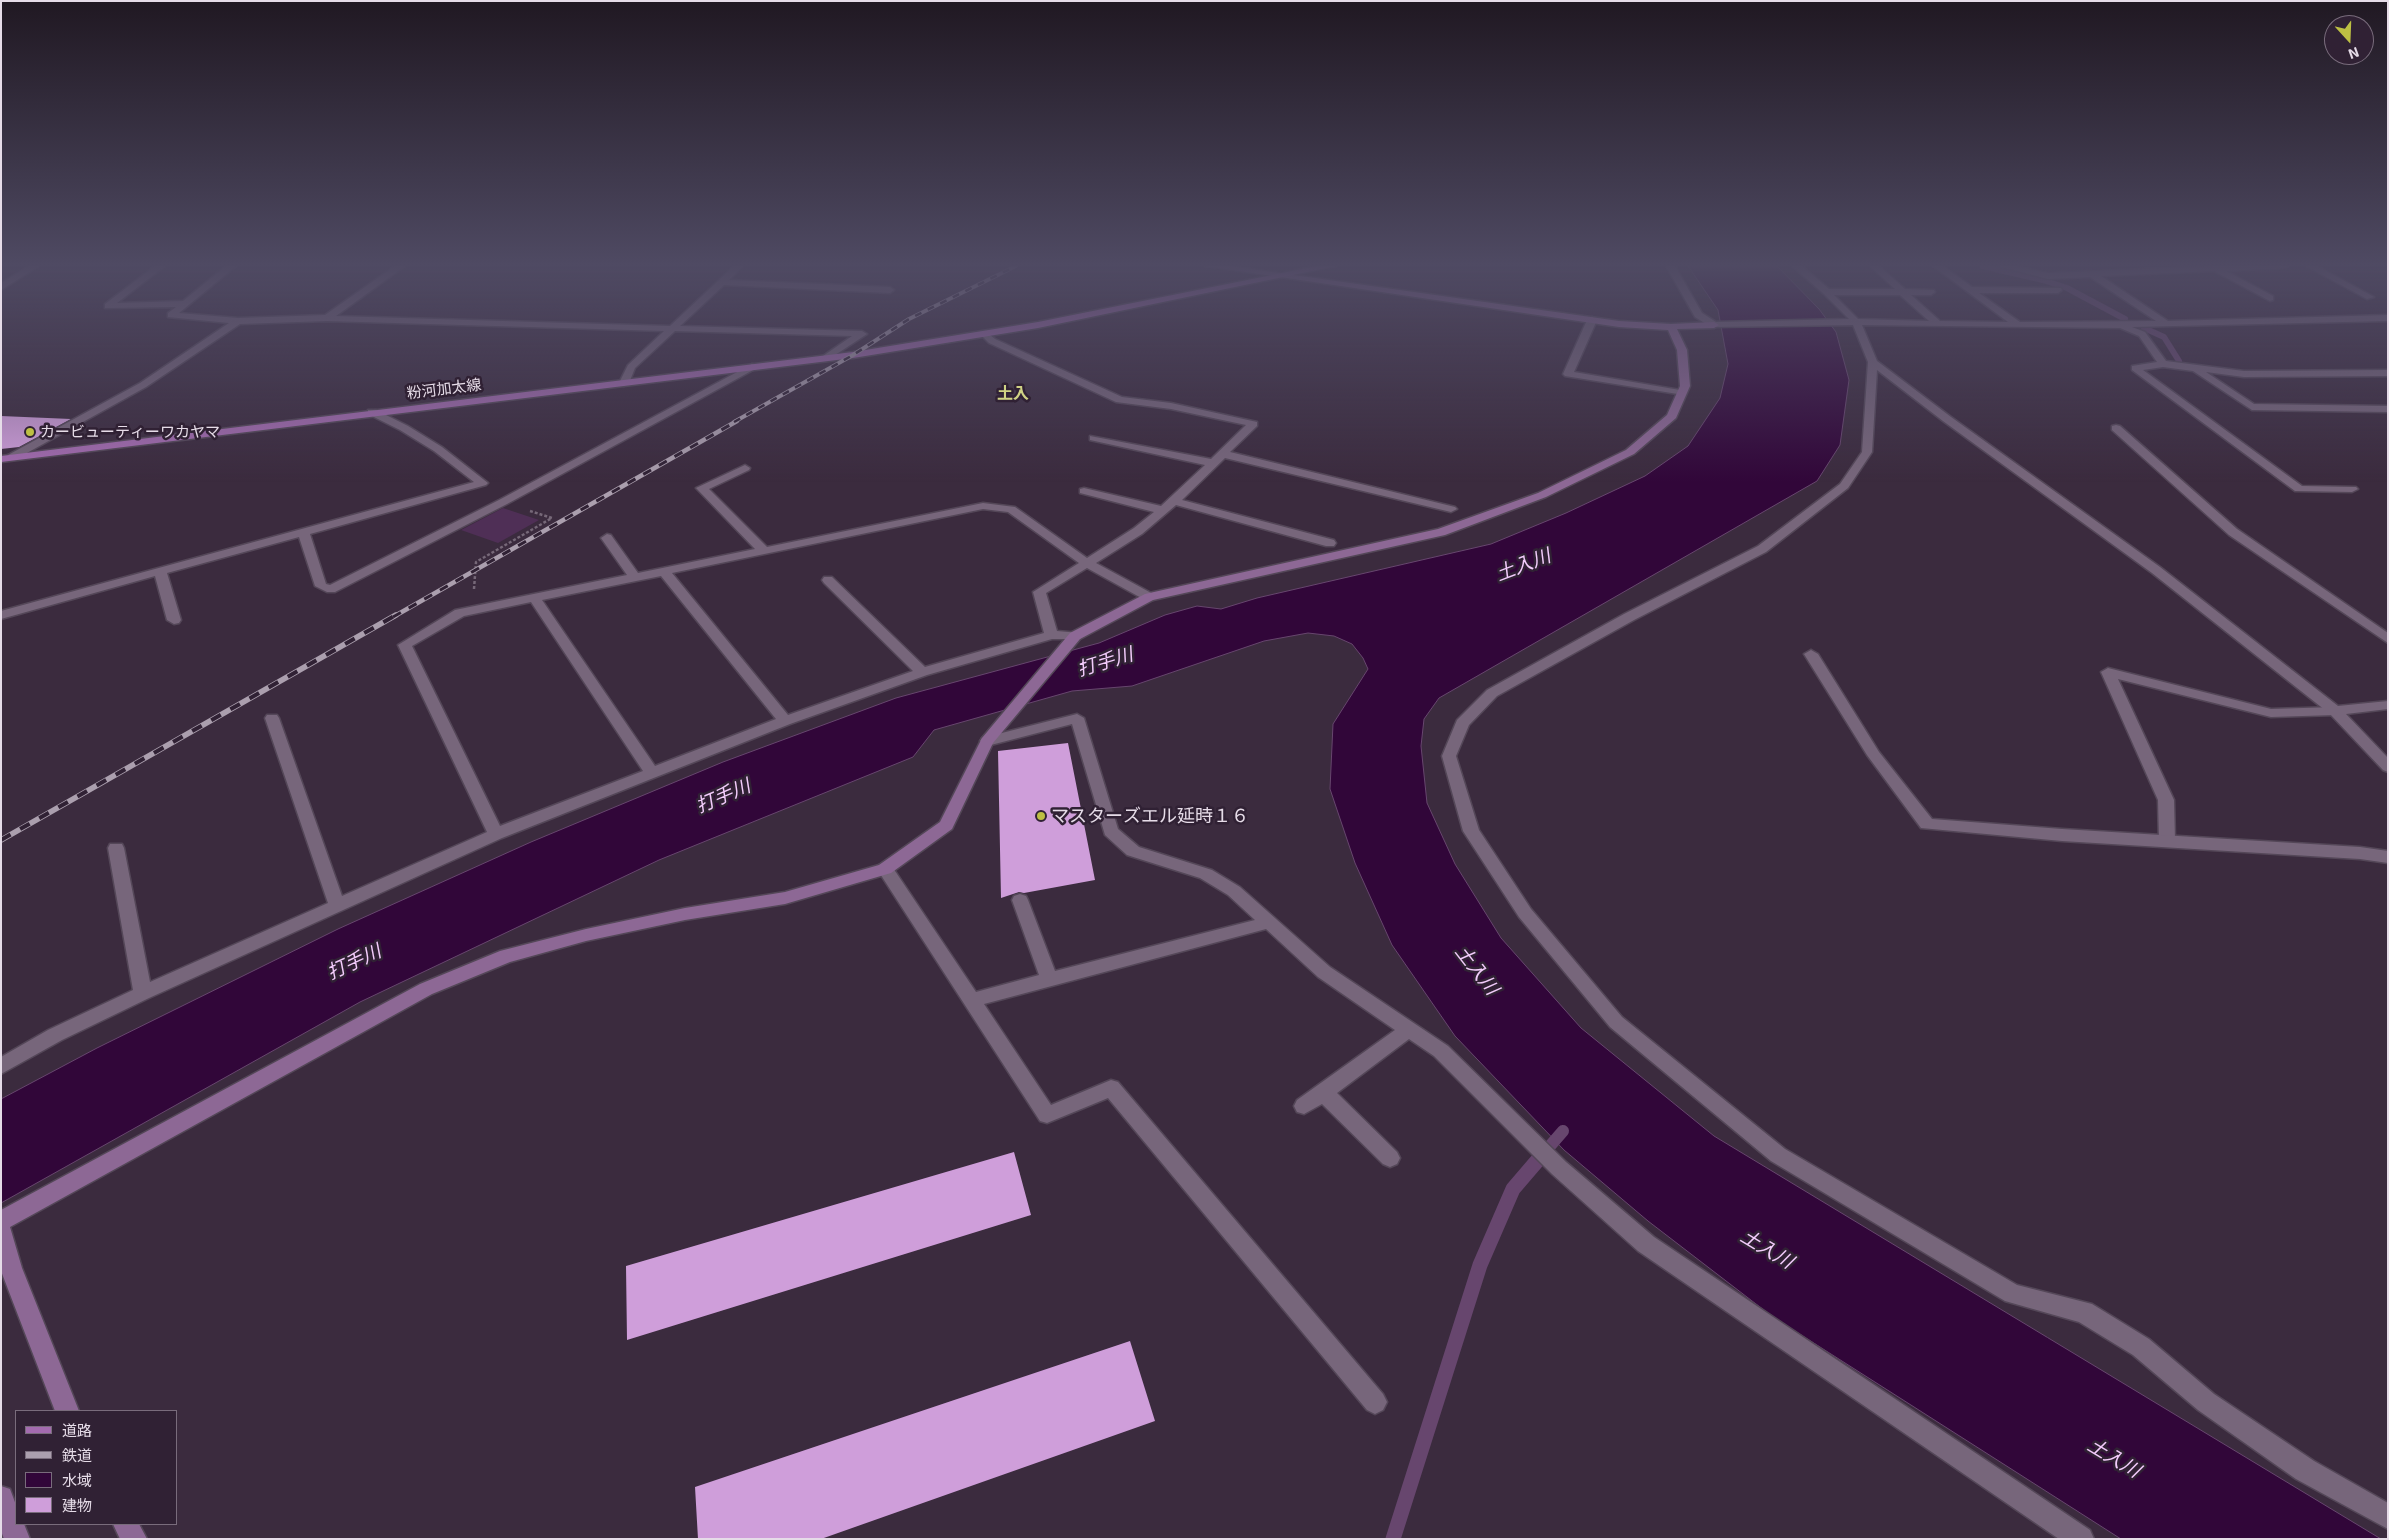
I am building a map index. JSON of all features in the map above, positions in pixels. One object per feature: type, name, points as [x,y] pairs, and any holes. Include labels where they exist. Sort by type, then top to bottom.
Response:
[{"type":"main road","name":"粉河加太線","points":[[7,458],[826,358],[959,338]]},
{"type":"street","points":[[7,458],[143,385],[213,338]]},
{"type":"street","points":[[624,382],[631,367],[662,338]]},
{"type":"street","points":[[826,358],[856,338]]},
{"type":"street","points":[[989,338],[1120,400],[1171,406],[1253,424],[1174,500],[1138,531],[1039,592],[1051,635]]},
{"type":"street","points":[[1584,338],[1568,374],[1680,393]]},
{"type":"street","points":[[1,1221],[426,989],[506,956],[586,935],[658,920],[785,898],[885,869],[946,825],[987,741],[1075,636],[1149,597],[1441,532],[1542,496],[1630,452],[1672,416],[1680,393],[1685,386],[1682,350],[1676,338]]},
{"type":"street","points":[[1863,338],[1873,362],[1867,452],[1844,486],[1762,548],[1629,617],[1492,693],[1462,724],[1449,756],[1471,831],[1525,913],[1616,1022],[1778,1155],[2013,1294],[2084,1312],[2141,1347],[2206,1402],[2305,1470],[2388,1517]]},
{"type":"street","points":[[2145,338],[2163,364]]},
{"type":"street","points":[[1873,362],[1948,420],[2156,570],[2335,711],[2388,767]]},
{"type":"street","points":[[2352,489],[2299,489],[2135,368],[2163,364],[2196,370],[2244,374],[2388,373]]},
{"type":"street","points":[[303,532],[321,586],[331,589],[503,502],[752,367]]},
{"type":"street","points":[[2196,370],[2252,407],[2388,410]]},
{"type":"street","points":[[1,615],[482,483],[438,449],[372,412]]},
{"type":"street","points":[[2116,428],[2233,532],[2388,639]]},
{"type":"street","points":[[1094,438],[1213,463]]},
{"type":"street","points":[[1222,454],[1451,510]]},
{"type":"street","points":[[745,468],[702,488],[764,551]]},
{"type":"street","points":[[1084,491],[1162,510]]},
{"type":"street","points":[[1174,500],[1330,544]]},
{"type":"street","points":[[496,834],[405,645],[460,613],[983,506],[1011,509],[1087,563],[1149,597]]},
{"type":"street","points":[[606,538],[635,577]]},
{"type":"street","points":[[160,571],[174,620]]},
{"type":"street","points":[[664,571],[785,721]]},
{"type":"street","points":[[828,580],[922,672]]},
{"type":"street","points":[[534,598],[652,773]]},
{"type":"street","points":[[1,1066],[55,1035],[143,992],[496,834],[785,721],[922,672],[1051,635],[1075,636]]},
{"type":"street","points":[[1811,654],[1874,755],[1926,824],[2062,835],[2360,853],[2388,857]]},
{"type":"street","points":[[2167,840],[2166,800],[2108,672],[2271,713],[2335,711],[2388,704]]},
{"type":"street","points":[[272,718],[337,905]]},
{"type":"street","points":[[987,741],[1077,718],[1111,831],[1133,851],[1206,874],[1234,891],[1324,972],[1441,1051],[1559,1168],[1646,1244],[2081,1539]]},
{"type":"street","points":[[116,848],[143,992]]},
{"type":"street","points":[[885,869],[1047,1115],[1111,1088],[1375,1402]]},
{"type":"street","points":[[1020,900],[1049,979]]},
{"type":"street","points":[[971,1000],[1270,922]]},
{"type":"street","points":[[1304,1106],[1410,1029]]},
{"type":"street","points":[[1323,1092],[1390,1158]]},
{"type":"street","points":[[1,1230],[11,1268],[68,1410]]},
{"type":"street","points":[[1,1498],[17,1539]]},
{"type":"street","points":[[126,1525],[134,1539]]},
{"type":"path","points":[[476,562],[552,518],[503,502]]},
{"type":"shaded area","points":[[503,508],[539,520],[498,543],[461,530]]},
{"type":"water","points":[[1723,338],[1838,338],[1849,380],[1840,445],[1817,481],[1439,698],[1424,719],[1421,746],[1427,803],[1455,864],[1501,938],[1581,1028],[1714,1136],[2381,1539],[2121,1539],[1773,1317],[1648,1221],[1564,1150],[1455,1036],[1392,945],[1355,863],[1330,789],[1333,724],[1368,669],[1363,658],[1352,644],[1334,636],[1308,633],[1264,641],[1132,686],[1072,691],[934,730],[913,757],[659,860],[360,1002],[1,1203],[1,1099],[97,1048],[338,929],[531,842],[723,762],[896,698],[1099,643],[1165,615],[1197,606],[1221,609],[1257,598],[1491,544],[1566,513],[1645,476],[1688,446],[1720,398],[1728,364]]},
{"type":"building","name":"カービューティーワカヤマ","points":[[1,416],[71,419],[19,447],[1,449]]},
{"type":"building","name":"マスターズエル延時１６","points":[[1068,743],[1095,880],[1024,893],[1019,892],[1001,898],[998,751]]},
{"type":"building","points":[[1014,1152],[1031,1215],[627,1340],[626,1266]]},
{"type":"building","points":[[1130,1341],[1155,1421],[821,1539],[698,1539],[695,1487]]},
{"type":"waterway","points":[[2165,338],[2179,361]]},
{"type":"waterway","points":[[1536,1162],[1563,1131]]},
{"type":"waterway","points":[[1393,1539],[1480,1265],[1513,1189],[1537,1161]]},
{"type":"railway","points":[[734,422],[853,355],[880,338]]},
{"type":"railway","points":[[393,617],[737,421]]},
{"type":"railway","points":[[1,840],[396,615]]},
{"type":"place","name":"カービューティーワカヤマ","points":[[30,432]]},
{"type":"place","name":"マスターズエル延時１６","points":[[1041,816]]},
{"type":"district","name":"土入","points":[[1013,394]]},
{"type":"water label","name":"土入川","points":[[1523,565]]},
{"type":"water label","name":"打手川","points":[[1105,662]]},
{"type":"water label","name":"打手川","points":[[723,796]]},
{"type":"water label","name":"打手川","points":[[354,962]]},
{"type":"water label","name":"土入川","points":[[1477,970]]},
{"type":"water label","name":"土入川","points":[[1767,1249]]},
{"type":"water label","name":"土入川","points":[[2114,1458]]}]
